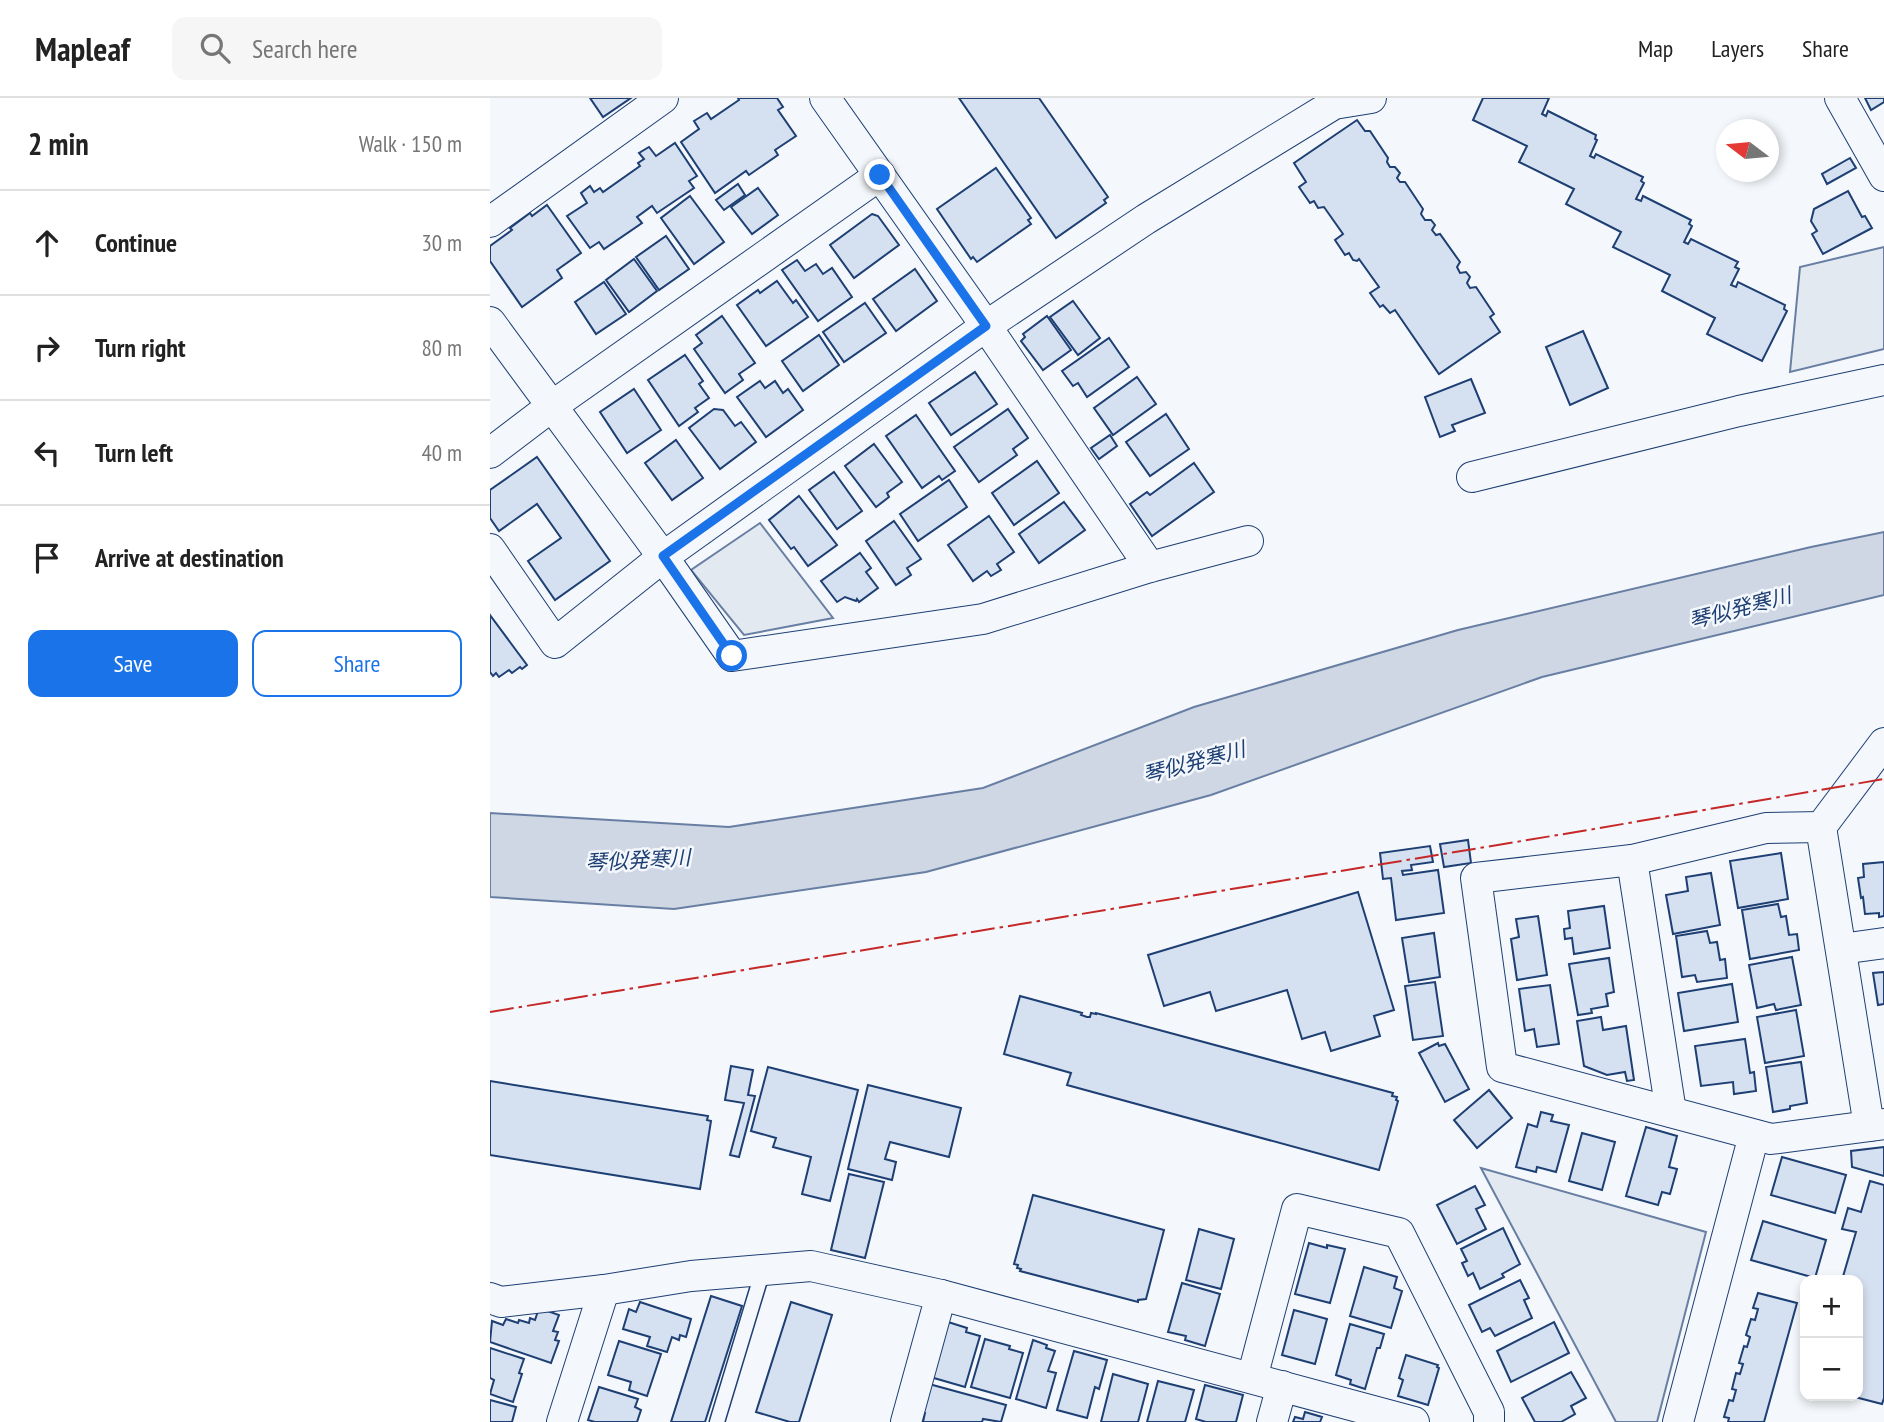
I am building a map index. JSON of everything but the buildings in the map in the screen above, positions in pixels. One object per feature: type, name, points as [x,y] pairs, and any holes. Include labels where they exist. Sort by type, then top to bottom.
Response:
[{"type":"street","points":[[490,222],[663,98]]},
{"type":"street","points":[[825,98],[986,326],[1150,567]]},
{"type":"street","points":[[490,549],[555,643],[663,556],[986,326],[1146,219],[1334,104],[1371,98]]},
{"type":"street","points":[[1840,98],[1884,176]]},
{"type":"street","points":[[490,453],[552,406],[880,175]]},
{"type":"street","points":[[490,322],[663,556],[732,656],[983,619],[1150,567],[1248,541]]},
{"type":"street","points":[[1472,477],[1725,414],[1884,380]]},
{"type":"street","points":[[1821,827],[1766,828],[1632,860],[1476,878],[1502,1067],[1771,1139],[1877,1125],[1841,949],[1821,827],[1884,743]]},
{"type":"street","points":[[1632,860],[1671,1112]]},
{"type":"street","points":[[1841,949],[1884,943]]},
{"type":"street","points":[[1678,1422],[1754,1135]]},
{"type":"street","points":[[1252,1378],[1297,1209],[1399,1233],[1489,1412],[1489,1422]]},
{"type":"street","points":[[490,1298],[501,1302],[691,1276],[811,1266],[941,1295],[1414,1422]]},
{"type":"street","points":[[562,1422],[604,1290]]},
{"type":"street","points":[[906,1422],[941,1295]]},
{"type":"street","points":[[1272,1422],[1282,1386]]},
{"type":"lane","points":[[717,1422],[762,1270]]},
{"type":"shaded area","points":[[1884,247],[1884,349],[1790,372],[1800,267]]},
{"type":"shaded area","points":[[760,523],[833,618],[744,635],[691,570]]},
{"type":"shaded area","points":[[1481,1168],[1706,1232],[1657,1422],[1616,1422]]},
{"type":"water","name":"琴似発寒川","points":[[1884,532],[1884,595],[1542,677],[1211,795],[926,872],[674,909],[490,897],[490,813],[729,827],[983,788],[1194,707],[1458,630]]},
{"type":"power","points":[[490,1012],[1884,779]]},
{"type":"route","points":[[732,656],[663,556],[986,326],[880,175]]}]
